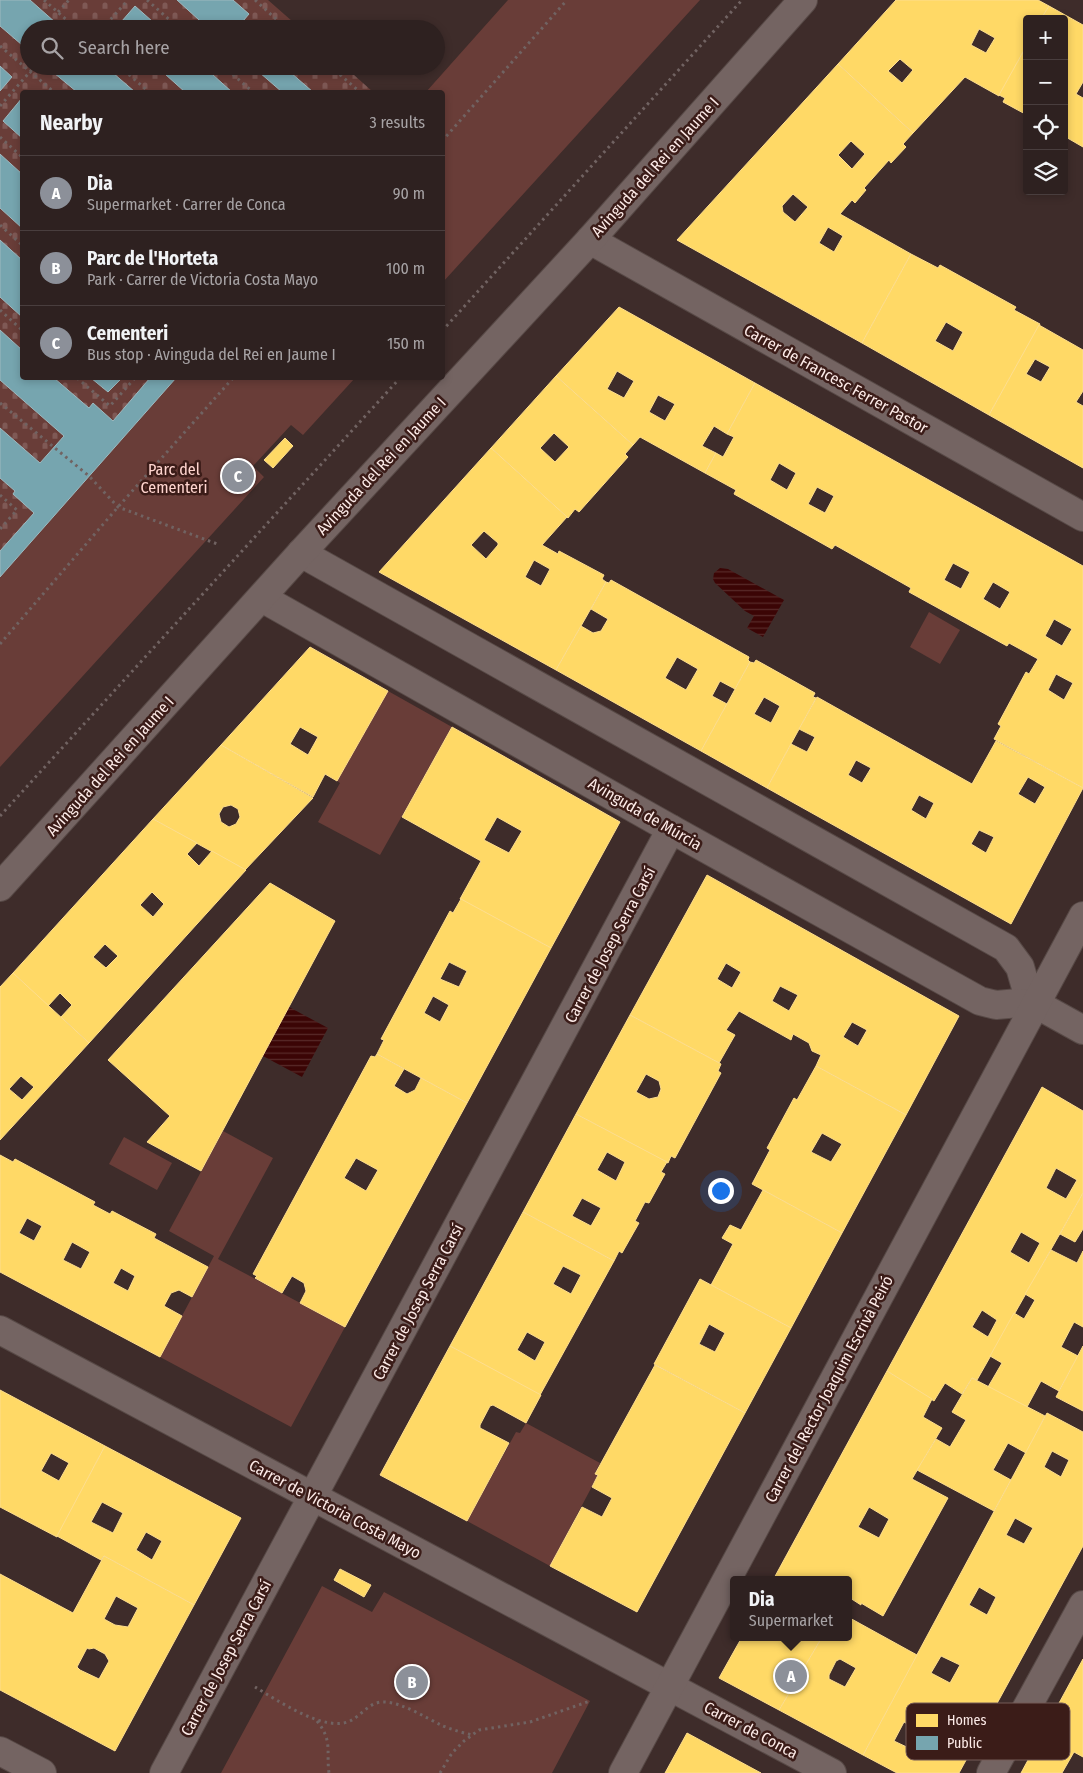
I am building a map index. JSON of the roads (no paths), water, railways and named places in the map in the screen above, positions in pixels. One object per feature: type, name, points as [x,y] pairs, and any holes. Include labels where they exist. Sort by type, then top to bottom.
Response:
[{"type":"street","name":"Avinguda del Rei en Jaume I","points":[[0,887],[301,553],[590,240],[804,0]]},
{"type":"street","name":"Carrer de Francesc Ferrer Pastor","points":[[590,240],[1083,517]]},
{"type":"street","points":[[301,553],[1006,948],[1020,967],[1028,996],[1036,1004]]},
{"type":"street","name":"Avinguda de Múrcia","points":[[262,598],[980,1001],[996,1005],[1036,1004],[1083,1030]]},
{"type":"street","name":"Carrer de Josep Serra Carsí","points":[[164,1773],[671,829]]},
{"type":"street","name":"Carrer del Rector Joaquim Escrivà Peiró","points":[[623,1773],[1083,916]]},
{"type":"street","name":"Carrer de Victoria Costa Mayo","points":[[0,1330],[669,1687]]},
{"type":"street","points":[[1029,1703],[1083,1605]]},
{"type":"street","name":"Carrer de Conca","points":[[669,1687],[832,1773]]},
{"type":"street","points":[[0,1750],[42,1773]]},
{"type":"street","points":[[991,1773],[998,1760]]},
{"type":"place","name":"Cementeri","points":[[238,476]]},
{"type":"place","name":"Dia","points":[[791,1676]]},
{"type":"place","name":"Parc de l'Horteta","points":[[412,1682]]},
{"type":"park label","name":"Parc del Cementeri","points":[[174,478]]}]
